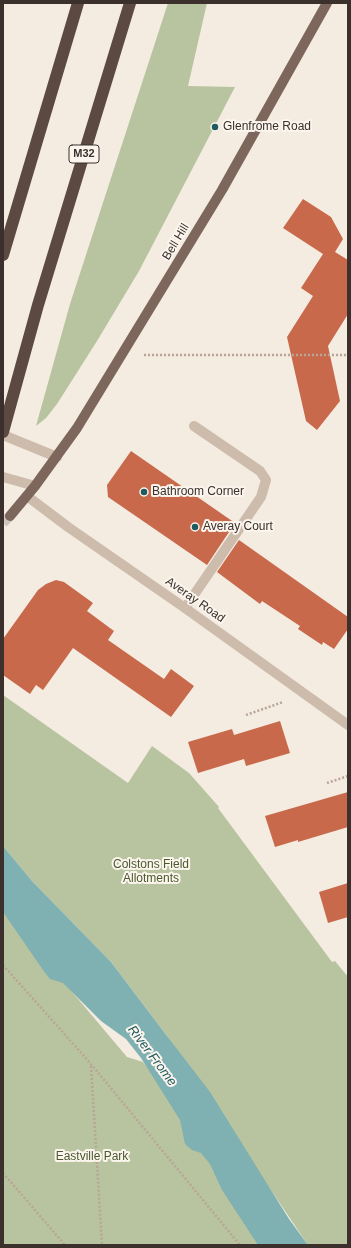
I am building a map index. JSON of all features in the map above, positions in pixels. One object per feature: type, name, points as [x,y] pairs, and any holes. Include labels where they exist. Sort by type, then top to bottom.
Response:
[{"type":"highway","points":[[3,255],[78,3]]},
{"type":"highway","name":"M32","points":[[3,432],[38,305],[130,3]]},
{"type":"main road","name":"Bell Hill","points":[[10,516],[35,486],[78,428],[222,190],[327,3]]},
{"type":"street","points":[[185,608],[261,497],[266,480],[260,470],[194,426]]},
{"type":"street","points":[[3,435],[57,457]]},
{"type":"street","points":[[3,477],[35,486]]},
{"type":"street","name":"Averay Road","points":[[26,496],[77,534],[185,608],[305,696],[348,725]]},
{"type":"path","points":[[121,355],[348,355]]},
{"type":"path","points":[[246,714],[305,696]]},
{"type":"path","points":[[327,783],[348,776]]},
{"type":"path","points":[[3,965],[91,1064],[240,1245]]},
{"type":"path","points":[[91,1064],[102,1245]]},
{"type":"path","points":[[3,1173],[65,1245]]},
{"type":"green space","points":[[168,3],[207,3],[188,86],[235,87],[139,271],[57,404],[46,418],[36,426],[70,304]]},
{"type":"green space","name":"Colstons Field Allotments","points":[[3,695],[128,783],[152,746],[189,773],[219,807],[218,808],[332,962],[335,961],[348,977],[348,1245],[308,1245],[167,1036],[111,962],[32,881],[3,846]]},
{"type":"green space","name":"Eastville Park","points":[[3,910],[127,1057],[143,1062],[218,1158],[281,1245],[3,1245]]},
{"type":"water","name":"River Frome","points":[[3,846],[32,881],[111,962],[210,1092],[289,1219],[308,1245],[258,1245],[222,1190],[210,1164],[201,1153],[192,1150],[185,1144],[180,1120],[141,1058],[126,1039],[101,1021],[63,983],[50,979],[43,970],[3,912]]},
{"type":"building","points":[[303,199],[331,217],[343,239],[335,252],[348,260],[348,314],[328,346],[340,401],[317,430],[306,421],[287,337],[313,296],[301,288],[323,254],[283,228]]},
{"type":"building","points":[[131,451],[235,523],[207,565],[108,497],[107,485]]},
{"type":"building","points":[[239,540],[348,617],[348,629],[334,649],[323,642],[322,645],[298,629],[300,626],[262,601],[260,604],[217,572]]},
{"type":"building","points":[[56,580],[64,582],[93,603],[87,611],[114,631],[108,640],[164,679],[171,669],[194,686],[171,717],[73,648],[43,690],[36,685],[30,694],[3,675],[3,639],[38,590],[46,584]]},
{"type":"building","points":[[280,721],[290,753],[246,766],[244,759],[198,773],[188,742],[232,729],[234,735]]},
{"type":"building","points":[[348,792],[348,827],[298,842],[298,840],[275,847],[265,816]]},
{"type":"building","points":[[348,883],[348,917],[328,923],[319,892]]},
{"type":"tunnel","points":[[3,523],[10,516]]},
{"type":"place","name":"Glenfrome Road","points":[[215,127]]},
{"type":"place","name":"Bathroom Corner","points":[[144,492]]},
{"type":"place","name":"Averay Court","points":[[195,527]]}]
